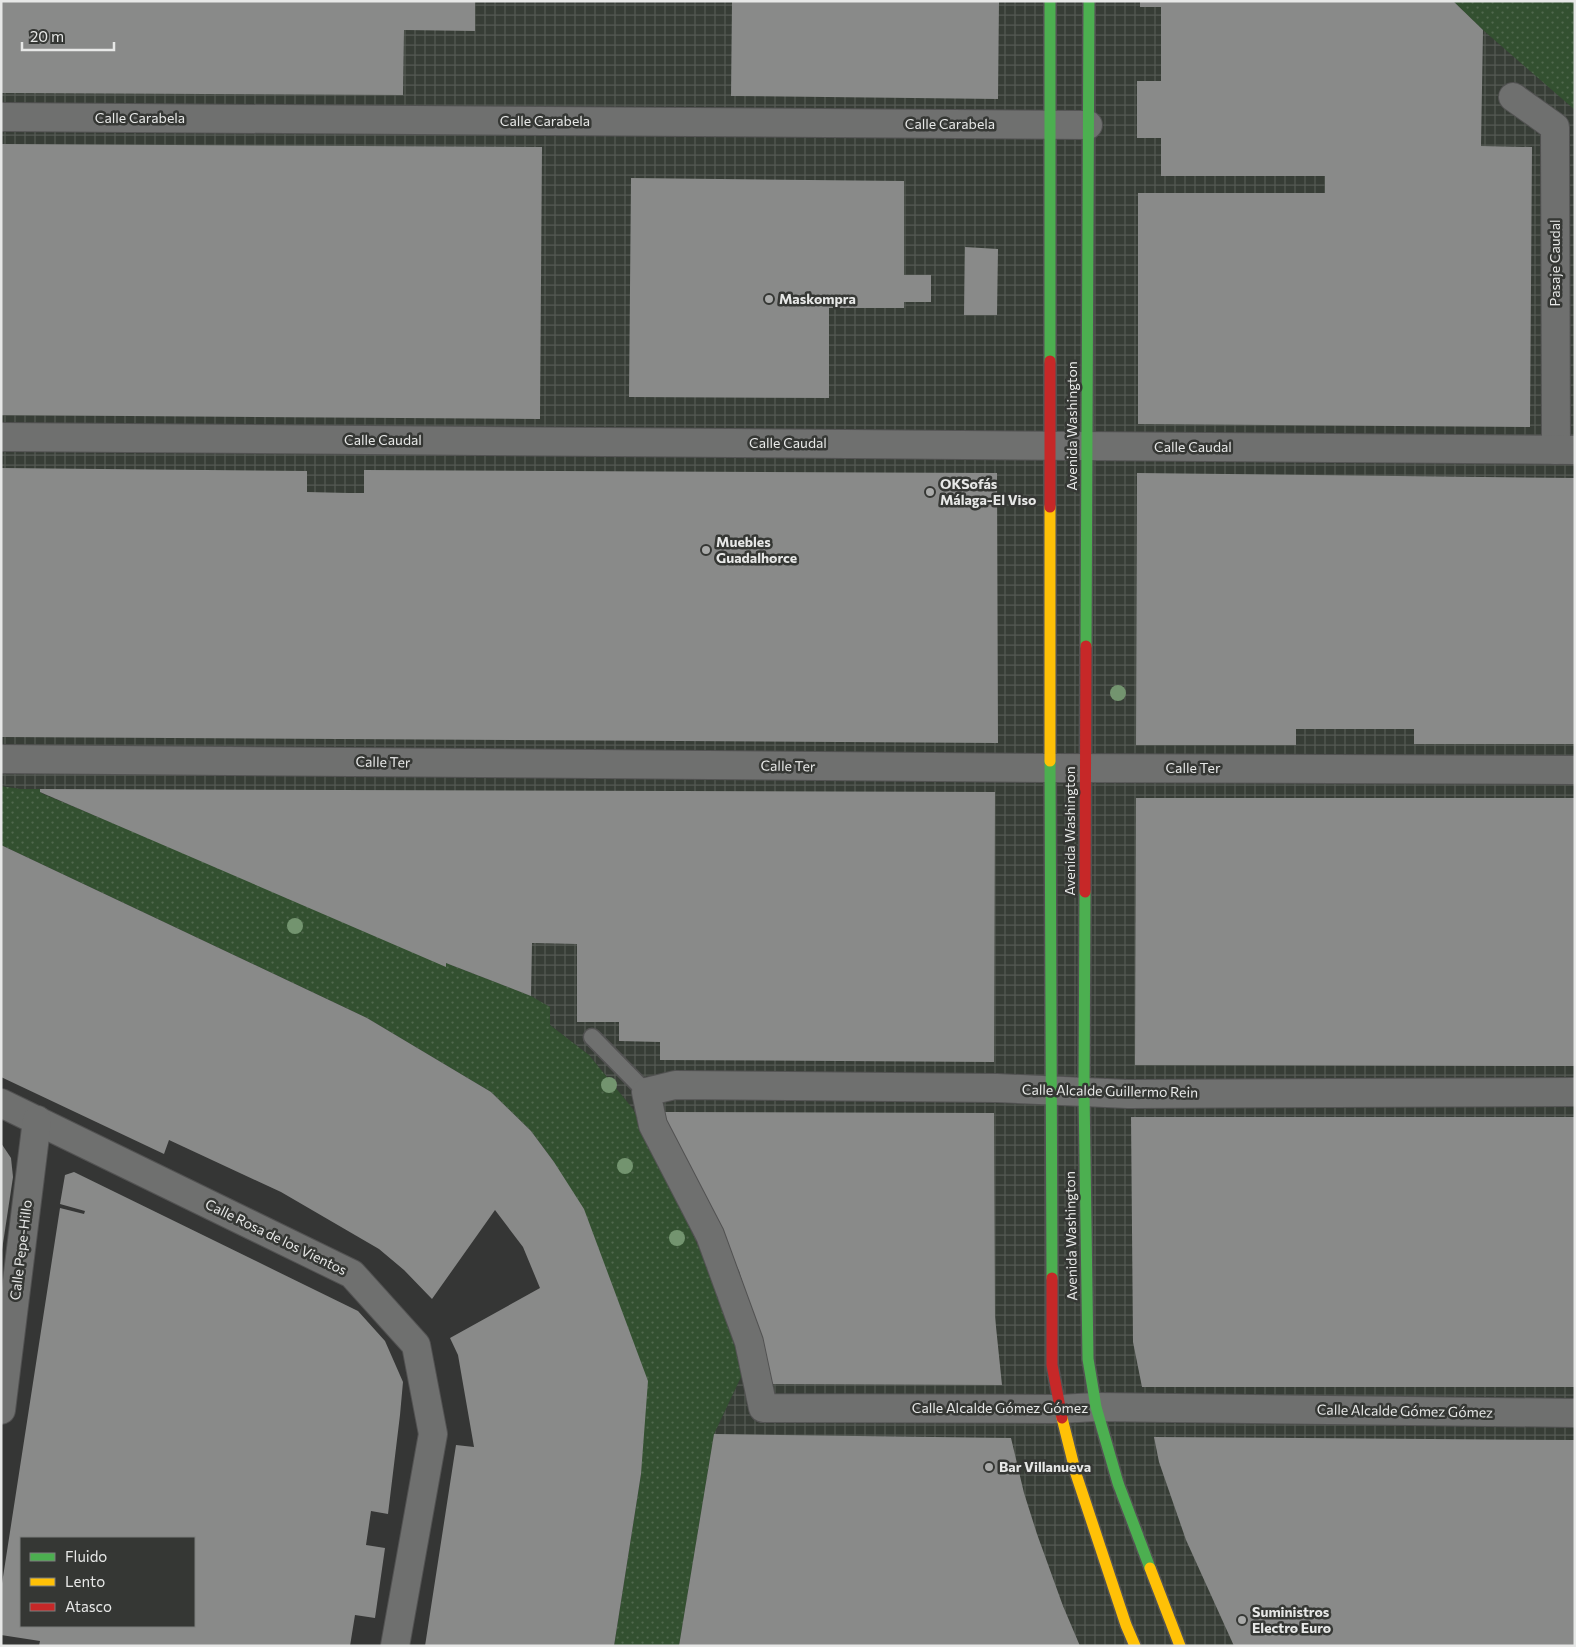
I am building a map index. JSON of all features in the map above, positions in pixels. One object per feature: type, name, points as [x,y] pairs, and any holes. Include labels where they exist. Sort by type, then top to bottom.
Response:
[{"type":"main road","name":"Avenida Washington","points":[[1050,1],[1052,1364],[1060,1409],[1076,1474],[1126,1625],[1135,1646]]},
{"type":"main road","name":"Avenida Washington","points":[[1089,1],[1084,1092],[1088,1359],[1096,1407],[1118,1483],[1180,1646]]},
{"type":"street","name":"Pasaje Caudal","points":[[1513,97],[1554,127],[1565,450]]},
{"type":"street","name":"Calle Carabela","points":[[1,117],[1088,125]]},
{"type":"street","name":"Calle Caudal","points":[[1,437],[1565,450]]},
{"type":"street","name":"Calle Ter","points":[[1,759],[1050,768],[1575,770]]},
{"type":"street","name":"Calle Alcalde Guillermo Rein","points":[[646,1092],[675,1085],[997,1088],[1128,1094],[1575,1092]]},
{"type":"street","name":"Calle Alcalde Gómez Gómez","points":[[646,1092],[653,1125],[710,1235],[746,1333],[763,1408],[1060,1409],[1096,1407],[1575,1413]]},
{"type":"street","name":"Calle Rosa de los Vientos","points":[[1,1103],[352,1274],[416,1345],[433,1434],[395,1646]]},
{"type":"street","name":"Calle Pepe-Hillo","points":[[1,1410],[37,1120]]},
{"type":"lane","points":[[592,1037],[646,1092]]},
{"type":"shaded area","points":[[1,1],[1575,1],[1575,1646],[679,1646],[714,1434],[742,1375],[664,1172],[633,1109],[589,1055],[550,1025],[40,792],[40,789],[21,789],[1,785]]},
{"type":"green space","points":[[1453,1],[1575,1],[1575,110],[1483,30]]},
{"type":"green space","points":[[1,786],[40,789],[41,793],[446,963],[531,996],[550,1007],[550,1025],[589,1055],[633,1109],[708,1267],[732,1332],[742,1375],[714,1434],[679,1646],[614,1646],[641,1474],[554,1162],[531,1131],[491,1092],[367,1018],[1,845]]},
{"type":"building","points":[[1,1],[475,1],[475,31],[404,30],[403,95],[1,93]]},
{"type":"building","points":[[732,1],[999,1],[998,99],[731,96]]},
{"type":"building","points":[[1140,1],[1453,1],[1483,30],[1481,146],[1532,147],[1530,427],[1138,424],[1138,193],[1325,193],[1325,176],[1161,176],[1161,138],[1137,138],[1137,81],[1161,81],[1161,7],[1140,7]]},
{"type":"building","points":[[1,144],[542,147],[540,419],[1,415]]},
{"type":"building","points":[[631,178],[904,181],[904,275],[931,275],[931,302],[904,302],[904,308],[829,308],[829,398],[629,397]]},
{"type":"building","points":[[965,247],[998,249],[997,315],[964,315]]},
{"type":"building","points":[[1,468],[307,471],[307,492],[349,493],[364,493],[364,470],[997,473],[998,743],[1,737]]},
{"type":"building","points":[[1137,473],[1575,478],[1575,744],[1414,744],[1414,729],[1296,729],[1296,745],[1136,745]]},
{"type":"building","points":[[40,789],[995,792],[994,1062],[660,1060],[660,1042],[619,1041],[619,1022],[577,1022],[577,944],[532,943],[531,996],[446,963],[446,967],[40,792]]},
{"type":"building","points":[[1136,798],[1575,798],[1575,1066],[1135,1065]]},
{"type":"building","points":[[1,845],[367,1018],[491,1092],[531,1131],[554,1162],[584,1209],[648,1381],[641,1474],[614,1646],[425,1646],[456,1445],[474,1447],[458,1355],[450,1338],[540,1288],[523,1247],[495,1210],[432,1299],[404,1270],[379,1249],[281,1192],[169,1140],[164,1154],[1,1077]]},
{"type":"building","points":[[665,1112],[994,1113],[995,1317],[1002,1385],[769,1384],[756,1327],[739,1271],[663,1120]]},
{"type":"building","points":[[1131,1117],[1575,1117],[1575,1387],[1142,1387],[1133,1342]]},
{"type":"building","points":[[1,1143],[11,1158],[13,1177],[2,1250]]},
{"type":"building","points":[[74,1172],[358,1311],[385,1341],[403,1382],[400,1415],[388,1514],[371,1511],[366,1545],[385,1548],[375,1618],[355,1615],[350,1646],[39,1646],[40,1641],[1,1635],[1,1590],[60,1208],[84,1214],[85,1211],[60,1204],[65,1175]]},
{"type":"building","points":[[714,1434],[1011,1438],[1024,1493],[1037,1534],[1063,1606],[1080,1646],[679,1646]]},
{"type":"building","points":[[1154,1437],[1575,1440],[1575,1646],[1234,1646],[1186,1540],[1159,1462]]},
{"type":"traffic: fast","points":[[1050,1],[1050,361]]},
{"type":"traffic: fast","points":[[1086,646],[1089,1]]},
{"type":"traffic: fast","points":[[1050,761],[1052,1278]]},
{"type":"traffic: fast","points":[[1085,892],[1084,1092],[1088,1359],[1096,1407],[1118,1483],[1150,1568]]},
{"type":"traffic: slow","points":[[1050,507],[1050,761]]},
{"type":"traffic: slow","points":[[1062,1418],[1076,1474],[1126,1625],[1135,1646]]},
{"type":"traffic: slow","points":[[1150,1568],[1180,1646]]},
{"type":"traffic: jam","points":[[1050,361],[1050,507]]},
{"type":"traffic: jam","points":[[1085,892],[1086,646]]},
{"type":"traffic: jam","points":[[1052,1278],[1052,1365],[1062,1418]]},
{"type":"place","name":"Maskompra","points":[[769,299]]},
{"type":"place","name":"OKSofás Málaga-El Viso","points":[[930,492]]},
{"type":"place","name":"Muebles Guadalhorce","points":[[706,550]]},
{"type":"place","name":"Bar Villanueva","points":[[989,1467]]},
{"type":"place","name":"Suministros Electro Euro","points":[[1242,1620]]}]
